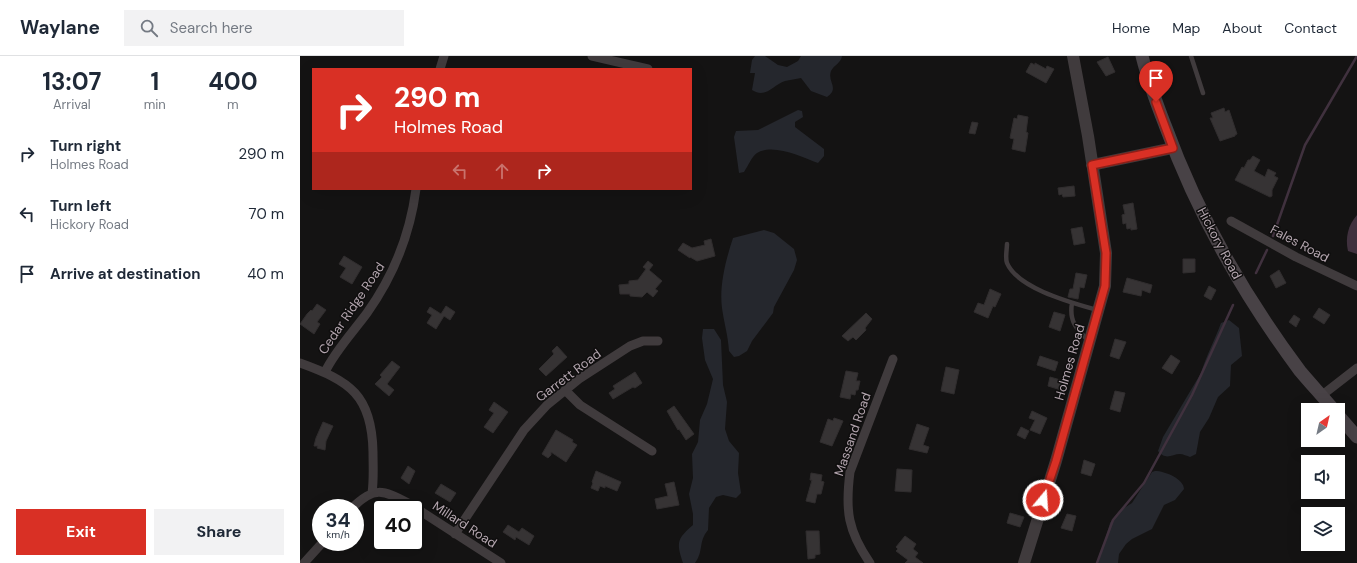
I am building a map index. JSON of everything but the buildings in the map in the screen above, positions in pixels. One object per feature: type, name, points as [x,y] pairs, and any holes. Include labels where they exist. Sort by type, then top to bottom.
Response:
[{"type":"main road","name":"Hickory Road","points":[[1142,56],[1148,79],[1173,148],[1212,232],[1248,295],[1280,343],[1328,403]]},
{"type":"main road","points":[[1345,423],[1357,437]]},
{"type":"street","points":[[440,68],[444,56]]},
{"type":"street","points":[[592,56],[644,68]]},
{"type":"street","name":"Holmes Road","points":[[1024,563],[1039,510],[1056,461],[1105,286],[1106,253],[1073,56]]},
{"type":"street","points":[[1092,165],[1173,148]]},
{"type":"street","name":"Cedar Ridge Road","points":[[325,372],[380,293],[394,269],[405,239],[416,190]]},
{"type":"street","name":"Fales Road","points":[[1231,221],[1296,257],[1357,286]]},
{"type":"street","name":"Garrett Road","points":[[455,534],[524,430],[547,405],[579,379],[636,343],[643,341],[658,341]]},
{"type":"street","name":"Massand Road","points":[[870,563],[860,548],[847,510],[850,472],[893,359]]},
{"type":"street","points":[[300,363],[325,372],[338,379],[354,391],[364,404],[372,431],[374,479],[372,493],[363,499]]},
{"type":"street","points":[[1321,396],[1357,368]]},
{"type":"street","points":[[565,390],[580,405],[652,451]]},
{"type":"street","name":"Millard Road","points":[[372,493],[384,492],[408,503],[501,563]]},
{"type":"street","points":[[304,563],[315,551]]},
{"type":"lane","points":[[1191,56],[1203,93]]},
{"type":"lane","points":[[1007,244],[1006,262],[1012,271],[1024,282],[1056,298],[1099,310]]},
{"type":"lane","points":[[1072,303],[1070,315],[1079,332],[1090,342]]},
{"type":"shaded area","points":[[755,56],[765,56],[778,65],[787,67],[798,61],[801,56],[842,56],[831,71],[830,75],[833,91],[827,97],[811,91],[801,78],[785,81],[761,93],[752,90],[755,73],[750,73],[752,60]]},
{"type":"shaded area","points":[[798,110],[802,111],[803,117],[795,122],[795,127],[824,149],[824,156],[818,163],[788,152],[779,150],[764,150],[755,154],[744,172],[739,173],[734,137],[736,131],[758,130]]},
{"type":"shaded area","points":[[1357,215],[1357,254],[1348,251],[1347,241],[1349,227]]},
{"type":"shaded area","points":[[764,230],[774,233],[794,249],[797,260],[794,270],[774,307],[773,313],[752,341],[747,351],[734,357],[729,351],[721,300],[722,282],[726,264],[733,238]]},
{"type":"shaded area","points":[[1229,320],[1239,328],[1242,356],[1231,365],[1230,386],[1218,397],[1209,418],[1200,432],[1196,454],[1190,457],[1180,454],[1164,456],[1158,451],[1163,437],[1201,373],[1221,323]]},
{"type":"shaded area","points":[[703,329],[714,329],[721,340],[723,385],[727,402],[725,429],[729,441],[739,453],[738,473],[741,493],[736,498],[723,495],[716,497],[709,508],[708,530],[703,539],[698,559],[695,563],[683,563],[679,550],[679,541],[693,525],[693,514],[689,494],[693,478],[692,454],[698,442],[700,420],[707,404],[713,379],[705,360],[702,338]]},
{"type":"shaded area","points":[[1152,472],[1164,472],[1173,476],[1181,482],[1184,489],[1175,500],[1164,505],[1152,529],[1132,539],[1126,544],[1119,554],[1118,563],[1098,563],[1110,523],[1119,511],[1132,503]]},
{"type":"waterway","points":[[1273,236],[1305,145],[1357,56]]},
{"type":"waterway","points":[[1256,273],[1267,250]]},
{"type":"waterway","points":[[1097,563],[1113,520],[1144,483],[1192,395],[1233,305]]},
{"type":"route","points":[[1043,500],[1056,461],[1105,286],[1106,253],[1100,206],[1092,165],[1173,148],[1156,102]]}]
